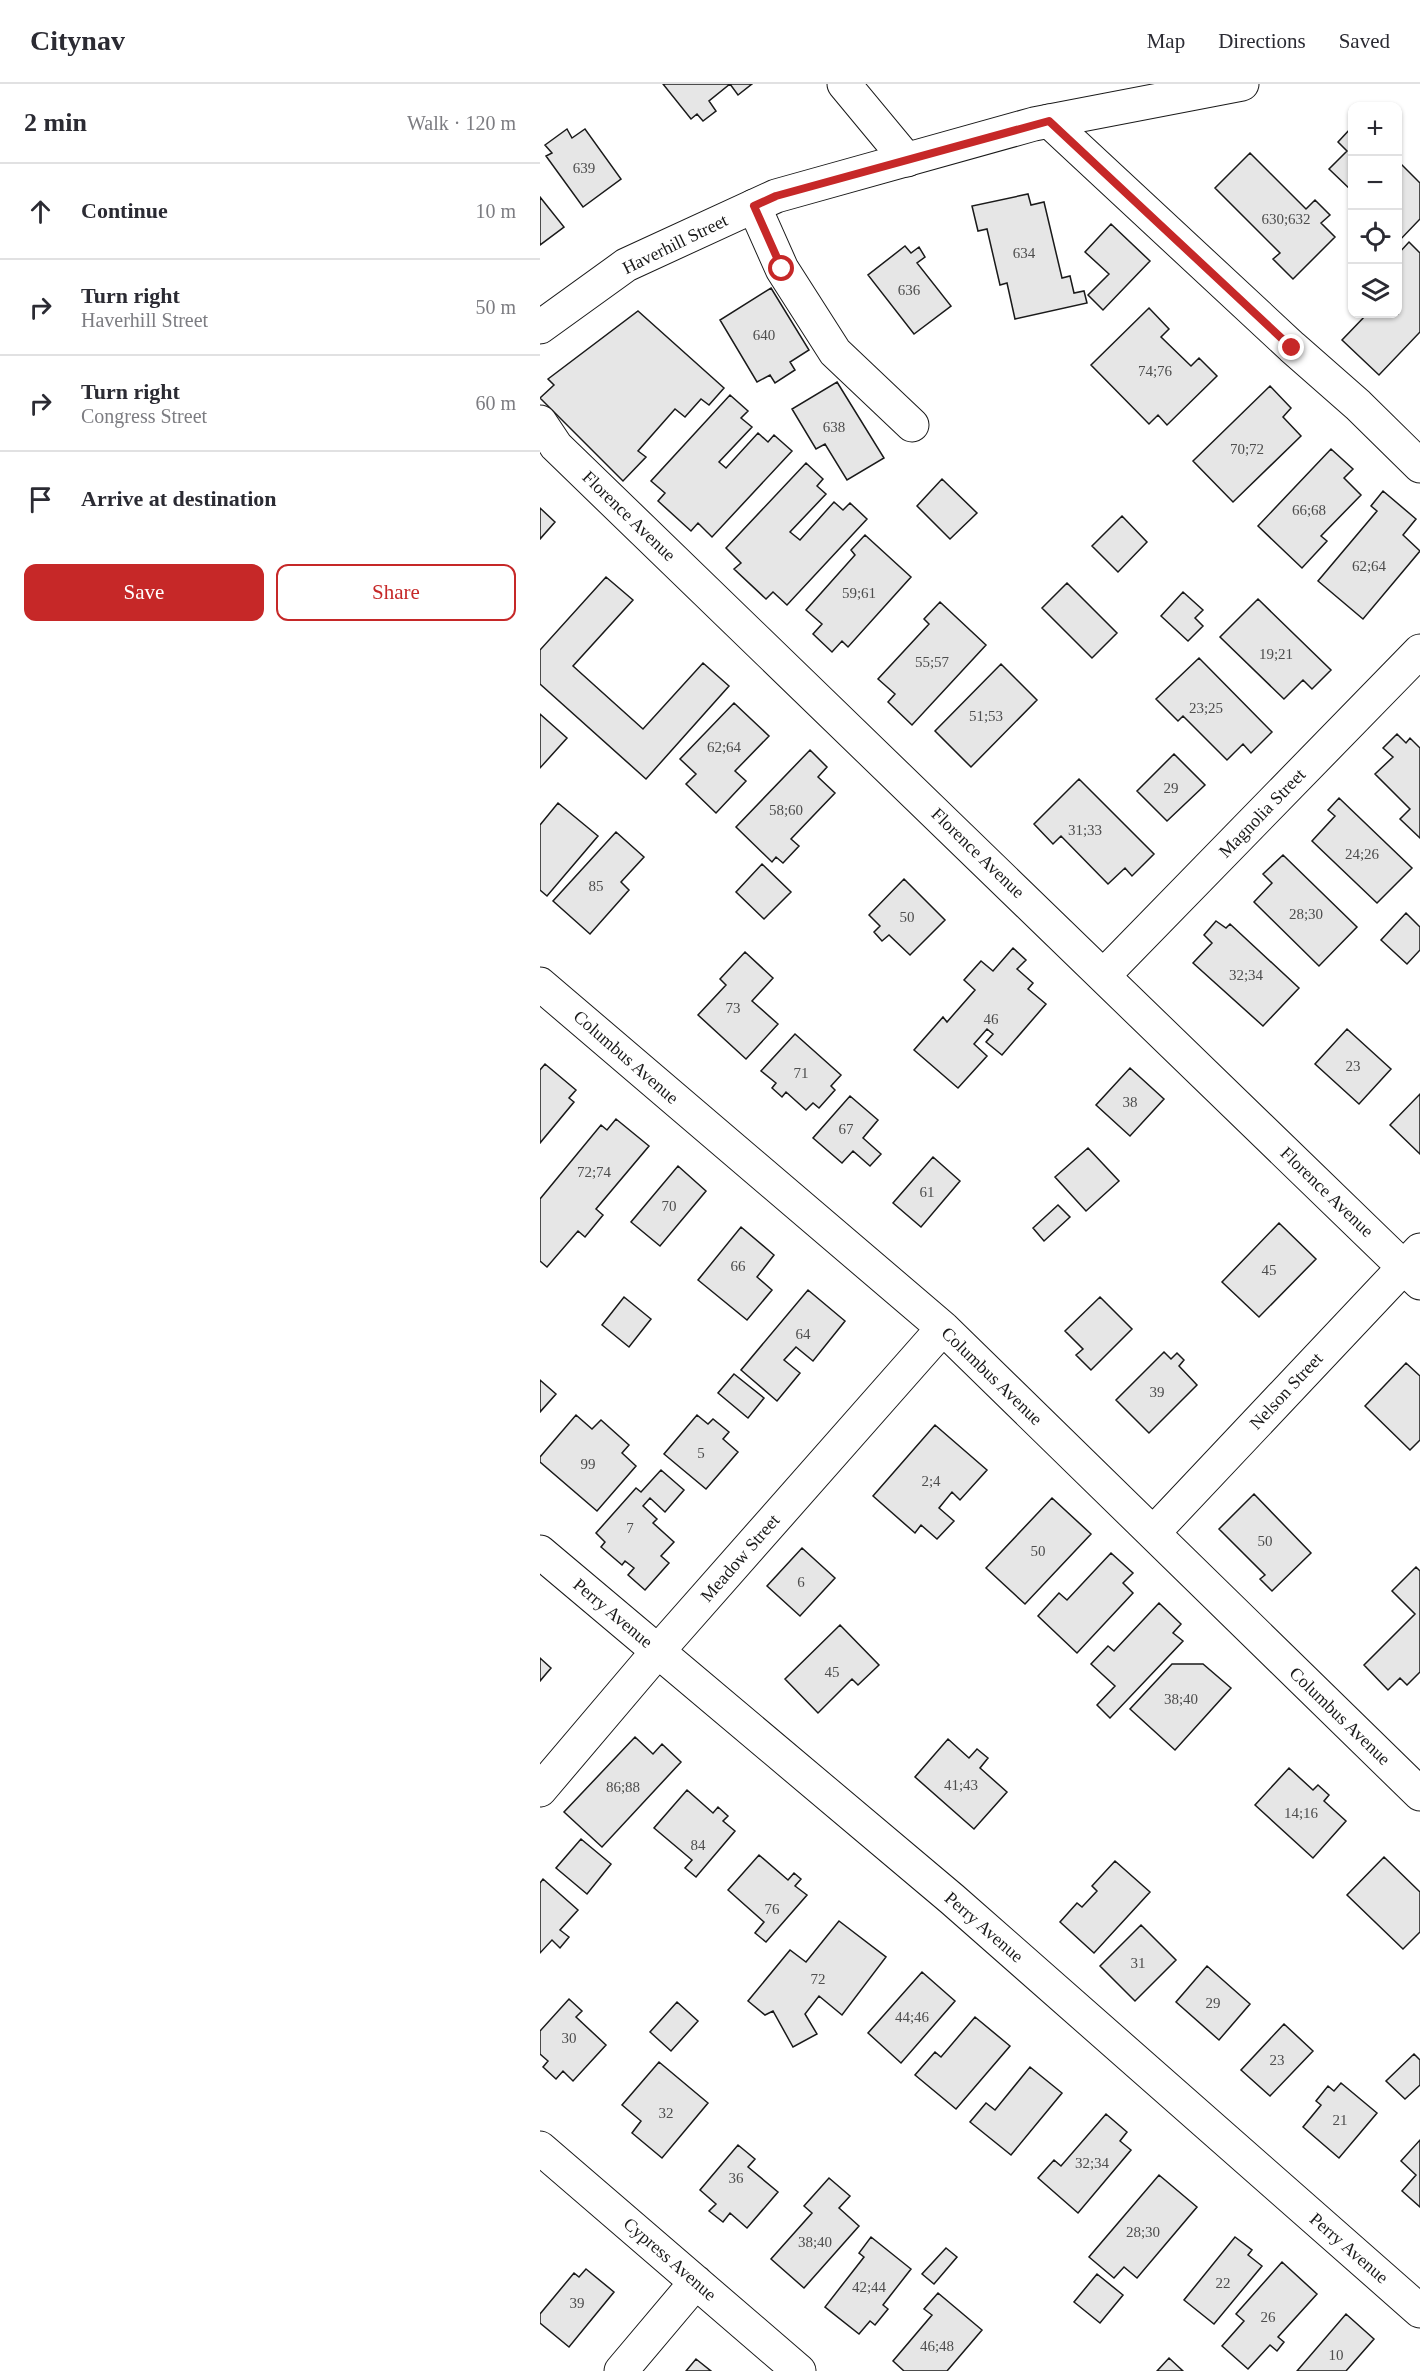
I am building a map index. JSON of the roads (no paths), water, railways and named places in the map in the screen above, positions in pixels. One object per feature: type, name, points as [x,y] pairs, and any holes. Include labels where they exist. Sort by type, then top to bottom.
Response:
[{"type":"street","points":[[844,84],[907,160]]},
{"type":"street","name":"Haverhill Street","points":[[540,327],[626,266],[776,196],[1049,121],[1201,88],[1242,84]]},
{"type":"street","points":[[1049,121],[1292,348],[1358,405],[1420,466]]},
{"type":"street","points":[[754,206],[782,269],[835,352],[912,425]]},
{"type":"street","name":"Florence Avenue","points":[[540,422],[556,446],[1104,975],[1415,1266]]},
{"type":"street","name":"Magnolia Street","points":[[1104,975],[1420,651]]},
{"type":"street","name":"Columbus Avenue","points":[[540,984],[943,1328],[1420,1794]]},
{"type":"street","name":"Nelson Street","points":[[1153,1533],[1415,1266]]},
{"type":"street","name":"Meadow Street","points":[[540,1790],[658,1651],[943,1328]]},
{"type":"street","name":"Perry Avenue","points":[[540,1552],[952,1899],[1420,2311]]},
{"type":"street","name":"Cypress Avenue","points":[[540,2148],[799,2371]]},
{"type":"street","points":[[621,2371],[696,2282]]}]
